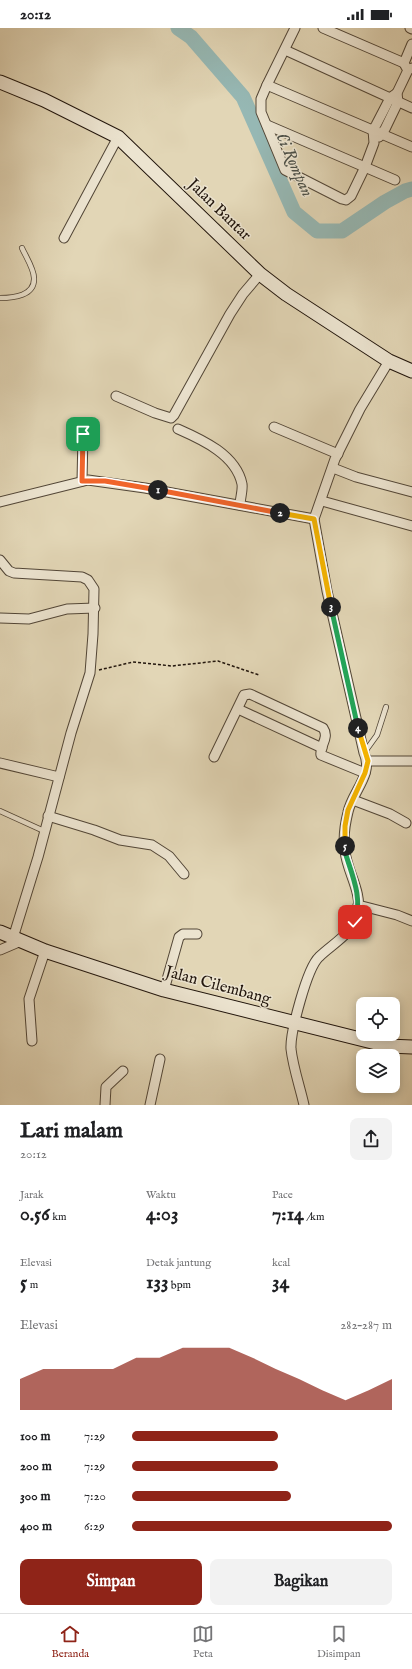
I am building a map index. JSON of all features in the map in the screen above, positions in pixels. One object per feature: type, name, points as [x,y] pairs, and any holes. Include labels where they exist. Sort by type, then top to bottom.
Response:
[{"type":"street","points":[[295,28],[267,85],[259,105],[285,170],[346,200],[351,196],[365,167],[378,132],[395,98],[408,67],[412,44]]},
{"type":"street","points":[[323,28],[408,67]]},
{"type":"street","points":[[285,50],[395,98],[412,108]]},
{"type":"street","name":"Jalan Bantar","points":[[0,82],[44,100],[118,137],[260,274],[286,294],[389,361],[412,371]]},
{"type":"street","points":[[267,85],[412,147]]},
{"type":"street","points":[[267,125],[395,180]]},
{"type":"street","points":[[64,238],[118,137]]},
{"type":"street","points":[[116,396],[155,413],[171,418],[174,416],[190,384],[230,314],[243,294],[260,274]]},
{"type":"street","points":[[304,1105],[291,1051],[294,1024],[311,967],[317,958],[344,936],[355,922],[358,912],[358,894],[345,852],[345,826],[348,810],[365,773],[366,757],[327,591],[314,519],[322,501],[338,454],[360,409],[389,361]]},
{"type":"street","points":[[274,427],[338,454]]},
{"type":"street","points":[[178,429],[214,448],[235,466],[242,485],[240,505]]},
{"type":"street","points":[[82,481],[83,434]]},
{"type":"street","points":[[332,468],[356,477],[412,492]]},
{"type":"street","points":[[0,502],[82,481],[105,481],[314,519]]},
{"type":"street","points":[[322,501],[412,526]]},
{"type":"street","points":[[0,560],[9,571],[82,577],[88,580],[94,589],[95,608],[90,673],[71,733],[48,816],[17,940],[0,950]]},
{"type":"street","points":[[0,618],[29,619],[67,609],[95,608]]},
{"type":"street","points":[[214,757],[244,695],[250,694],[323,728],[326,735],[320,752],[321,755],[365,773]]},
{"type":"street","points":[[238,709],[322,748]]},
{"type":"street","points":[[366,757],[412,760]]},
{"type":"street","points":[[0,763],[59,777]]},
{"type":"street","points":[[353,800],[390,814],[406,823]]},
{"type":"street","points":[[48,816],[94,830],[120,840],[152,845],[169,856],[184,874]]},
{"type":"street","points":[[358,905],[397,914],[412,921]]},
{"type":"street","name":"Jalan Cilembang","points":[[0,932],[46,951],[164,990],[294,1024],[388,1046],[412,1047]]},
{"type":"street","points":[[164,990],[179,937],[183,934],[197,934]]},
{"type":"street","points":[[32,1041],[29,999],[46,951]]},
{"type":"street","points":[[150,1105],[160,1059]]},
{"type":"street","points":[[105,1099],[123,1071]]},
{"type":"lane","points":[[0,298],[12,298],[22,295],[28,292],[32,286],[34,278],[22,248]]},
{"type":"lane","points":[[366,757],[377,735],[386,707]]},
{"type":"lane","points":[[0,811],[44,831]]},
{"type":"path","points":[[90,673],[133,662],[183,666],[218,661],[258,675]]},
{"type":"waterway","name":"Ci Rompan","points":[[178,28],[191,37],[243,97],[294,212],[317,231],[342,231],[385,202],[405,191],[412,189]]},
{"type":"route","points":[[83,434],[82,481],[105,481],[314,519],[327,591],[364,753],[368,761],[365,773],[348,810],[345,826],[345,852],[358,894],[358,912],[355,922]]}]
